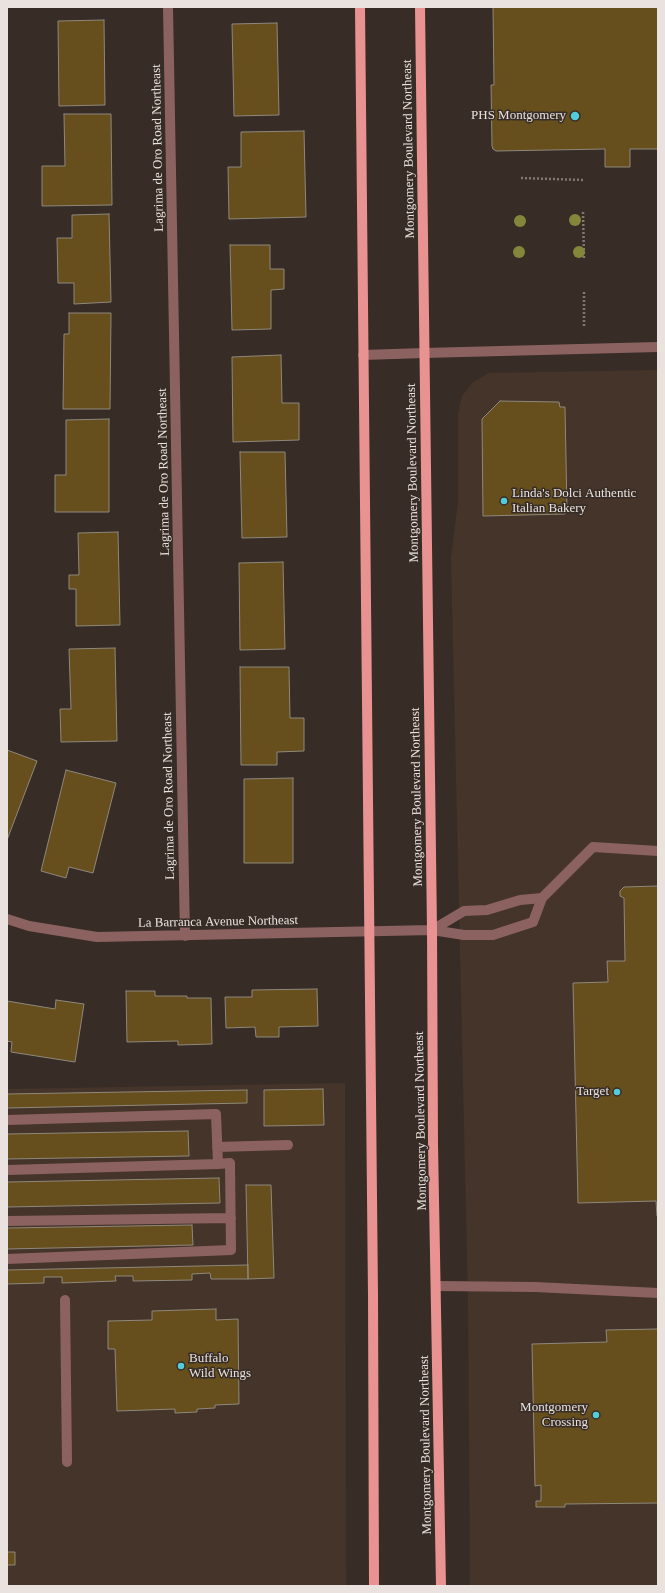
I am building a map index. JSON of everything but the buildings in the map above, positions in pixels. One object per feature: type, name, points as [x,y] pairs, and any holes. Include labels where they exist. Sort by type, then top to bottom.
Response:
[{"type":"main road","points":[[360,7],[374,1586]]},
{"type":"main road","name":"Montgomery Boulevard Northeast","points":[[420,7],[432,930],[433,1144],[441,1586]]},
{"type":"street","name":"Lagrima de Oro Road Northeast","points":[[168,7],[185,936]]},
{"type":"street","points":[[363,355],[658,348]]},
{"type":"street","name":"La Barranca Avenue Northeast","points":[[7,919],[29,926],[97,937],[432,930],[464,935],[493,935],[533,922],[542,898],[593,847],[658,851]]},
{"type":"street","name":"La Barranca Avenue Northeast","points":[[432,930],[464,911],[487,910],[520,900],[542,898]]},
{"type":"street","points":[[7,1120],[216,1114],[218,1164]]},
{"type":"street","points":[[217,1147],[288,1145]]},
{"type":"street","points":[[7,1170],[230,1163],[231,1218],[231,1250],[7,1259]]},
{"type":"street","points":[[7,1221],[231,1218]]},
{"type":"street","points":[[436,1286],[535,1287],[658,1293]]},
{"type":"street","points":[[65,1300],[67,1462]]},
{"type":"path","points":[[521,178],[583,180]]},
{"type":"path","points":[[583,212],[584,258]]},
{"type":"path","points":[[584,290],[584,326]]},
{"type":"shaded area","points":[[658,370],[658,1586],[470,1586],[468,1300],[451,559],[458,501],[458,414],[462,396],[473,382],[489,373]]},
{"type":"shaded area","points":[[345,1083],[346,1586],[7,1586],[7,1089]]},
{"type":"place","name":"PHS Montgomery","points":[[575,116]]},
{"type":"place","name":"Linda's Dolci Authentic Italian Bakery","points":[[504,501]]},
{"type":"place","name":"Target","points":[[617,1092]]},
{"type":"place","name":"Buffalo Wild Wings","points":[[181,1366]]},
{"type":"place","name":"Montgomery Crossing","points":[[596,1415]]}]
